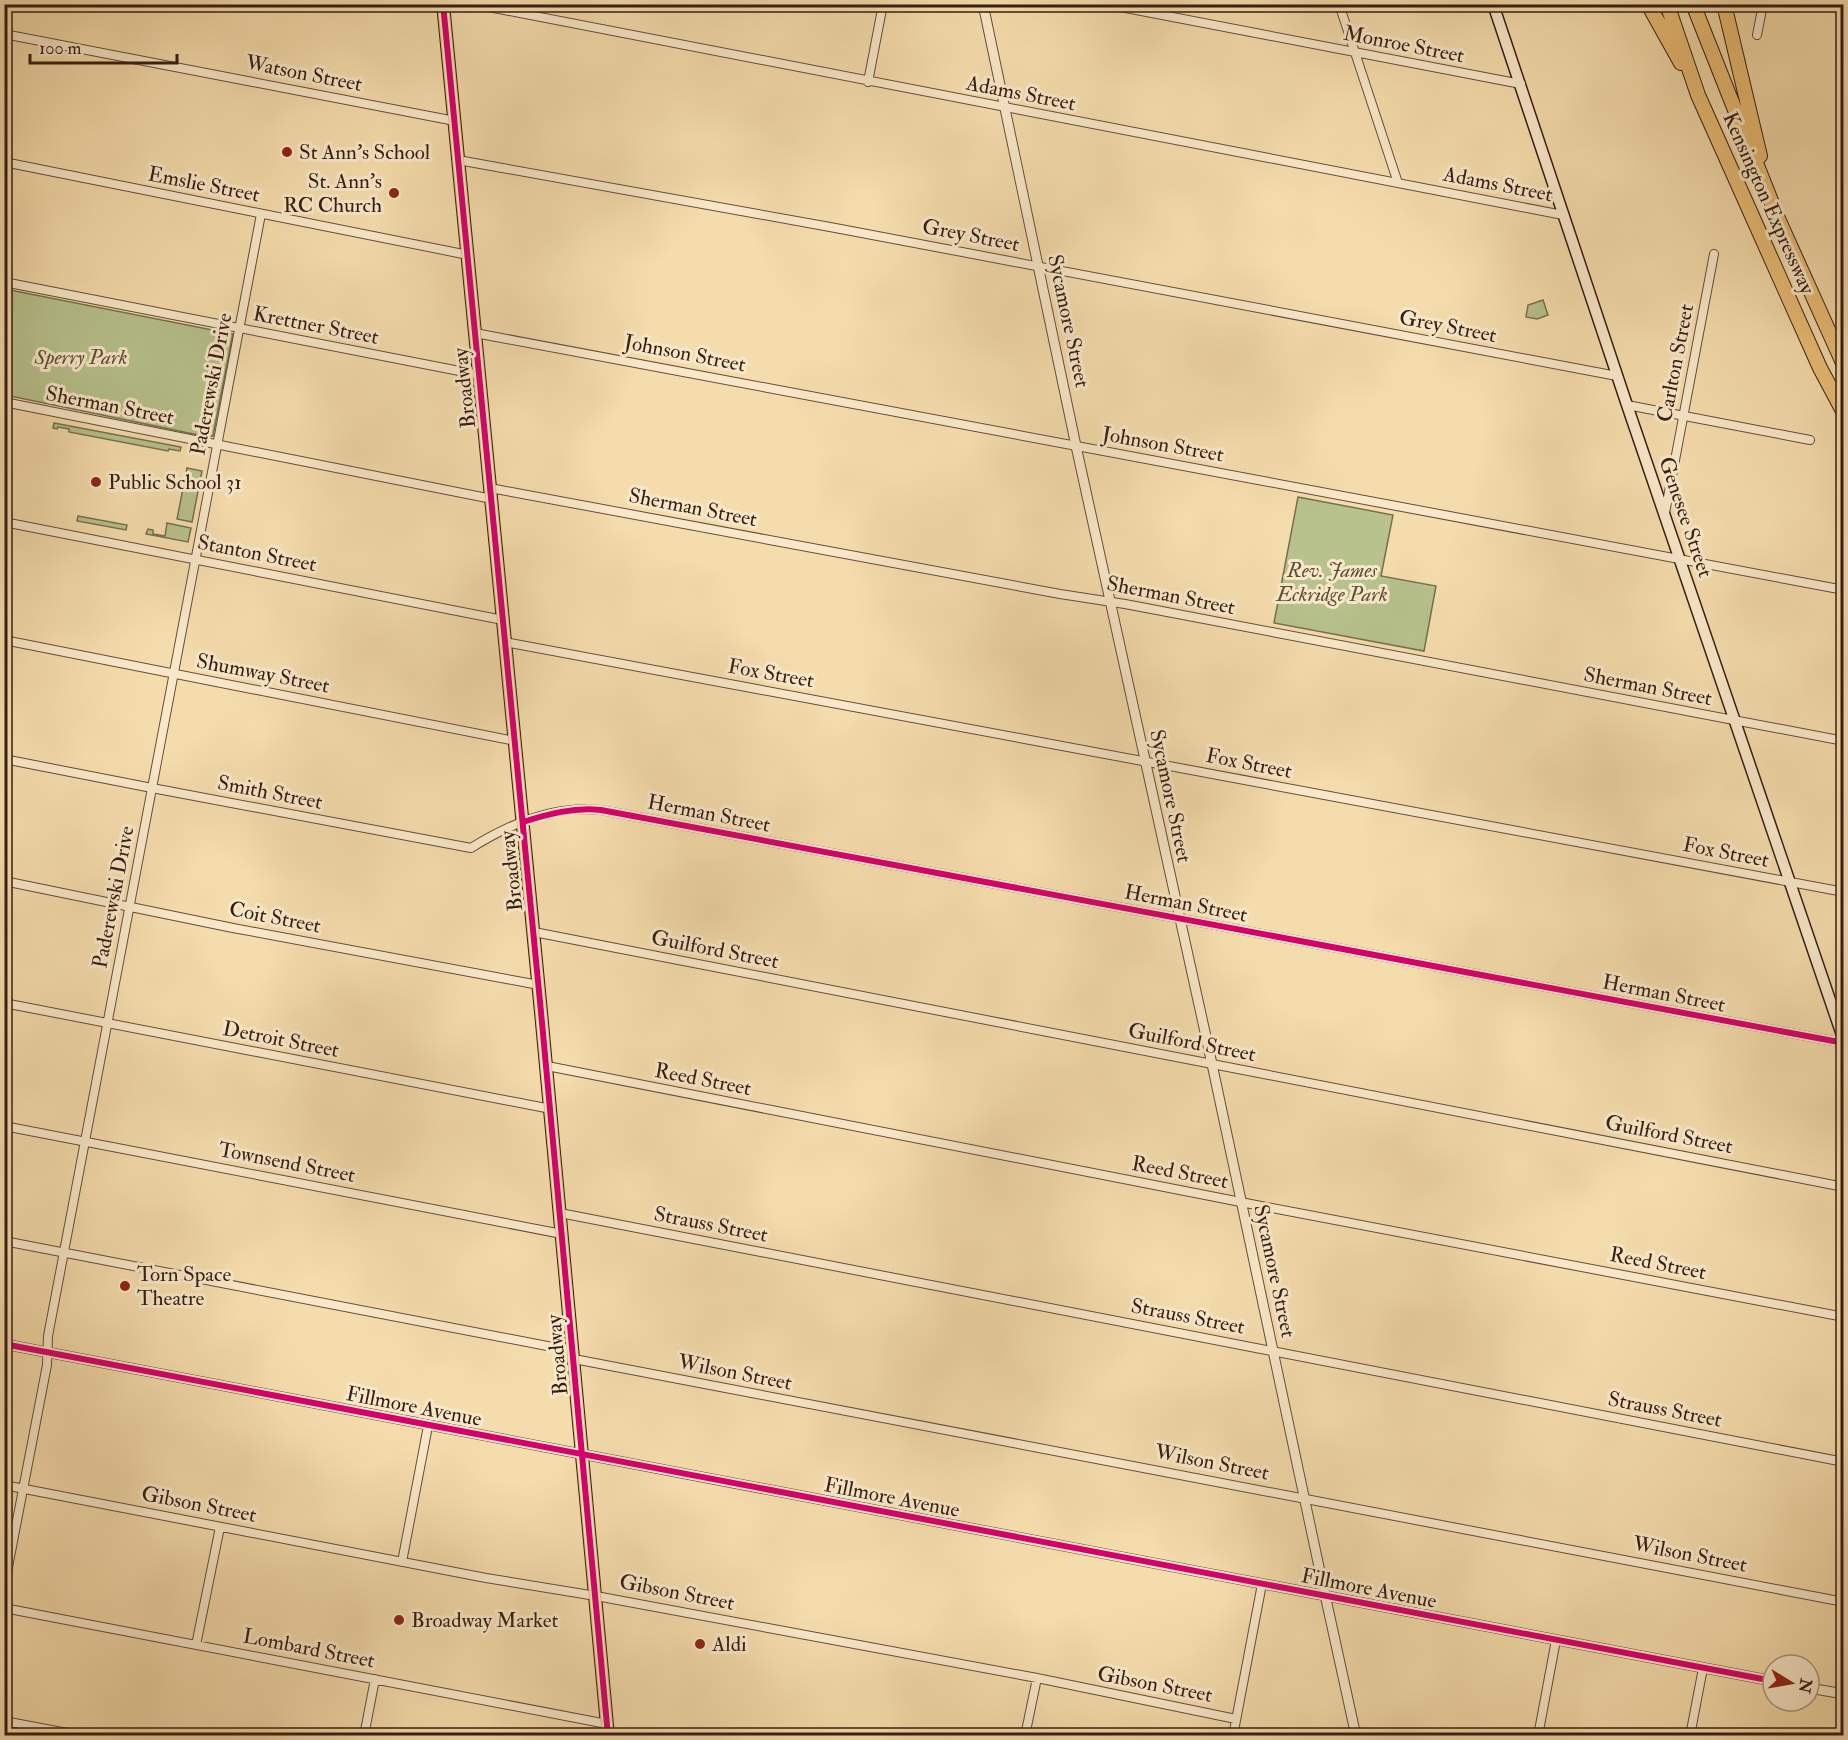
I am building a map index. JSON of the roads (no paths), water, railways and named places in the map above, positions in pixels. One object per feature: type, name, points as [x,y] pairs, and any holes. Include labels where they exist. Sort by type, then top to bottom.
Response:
[{"type":"highway","points":[[1648,4],[1698,95]]},
{"type":"highway","name":"Kensington Expressway","points":[[1667,4],[1698,95],[1810,346],[1844,413]]},
{"type":"highway","name":"Kensington Expressway","points":[[1693,4],[1779,221],[1844,365]]},
{"type":"highway","points":[[1724,4],[1761,161],[1779,221]]},
{"type":"main road","name":"Broadway","points":[[443,4],[547,1066],[608,1730]]},
{"type":"main road","name":"Genesee Street","points":[[1493,4],[1844,1042]]},
{"type":"street","name":"Adams Street","points":[[473,4],[1563,215]]},
{"type":"street","points":[[868,82],[883,4]]},
{"type":"street","name":"Sycamore Street","points":[[983,4],[1076,446],[1212,1064],[1356,1736]]},
{"type":"street","name":"Monroe Street","points":[[1105,4],[1521,84]]},
{"type":"street","points":[[1339,4],[1398,183]]},
{"type":"street","points":[[1757,35],[1763,4]]},
{"type":"street","name":"Watson Street","points":[[4,34],[455,121]]},
{"type":"street","name":"Grey Street","points":[[458,160],[830,226],[1617,376]]},
{"type":"street","name":"Emslie Street","points":[[4,162],[468,255]]},
{"type":"street","name":"Paderewski Drive","points":[[4,1588],[47,1365],[48,1336],[261,214]]},
{"type":"street","name":"Carlton Street","points":[[1665,515],[1714,254]]},
{"type":"street","name":"Krettner Street","points":[[4,282],[480,375]]},
{"type":"street","name":"Johnson Street","points":[[475,333],[1844,590]]},
{"type":"street","name":"Sherman Street","points":[[4,402],[217,444],[1111,602],[1844,741]]},
{"type":"street","points":[[1627,405],[1810,440]]},
{"type":"street","name":"Stanton Street","points":[[4,522],[503,620]]},
{"type":"street","name":"Shumway Street","points":[[4,640],[515,741]]},
{"type":"street","name":"Fox Street","points":[[506,642],[1844,892]]},
{"type":"street","name":"Smith Street","points":[[4,759],[471,848],[502,830],[523,822]]},
{"type":"street","name":"Herman Street","points":[[523,822],[544,815],[573,810],[601,810],[1844,1042]]},
{"type":"street","name":"Coit Street","points":[[4,881],[539,985]]},
{"type":"street","name":"Guilford Street","points":[[534,932],[1844,1187]]},
{"type":"street","points":[[1832,1007],[1844,1002]]},
{"type":"street","name":"Detroit Street","points":[[4,1003],[551,1109]]},
{"type":"street","name":"Reed Street","points":[[547,1066],[1844,1317]]},
{"type":"street","name":"Townsend Street","points":[[4,1126],[562,1234]]},
{"type":"street","name":"Strauss Street","points":[[560,1213],[1844,1462]]},
{"type":"street","name":"Wilson Street","points":[[4,1241],[574,1355],[1844,1602]]},
{"type":"street","name":"Fillmore Avenue","points":[[4,1344],[1761,1679]]},
{"type":"street","points":[[402,1562],[428,1426]]},
{"type":"street","name":"Gibson Street","points":[[4,1485],[486,1578],[596,1596],[1037,1678],[1236,1719]]},
{"type":"street","points":[[196,1645],[220,1527]]},
{"type":"street","points":[[1233,1736],[1262,1584]]},
{"type":"street","name":"Lombard Street","points":[[4,1608],[375,1679],[608,1730]]},
{"type":"street","points":[[1538,1736],[1556,1640]]},
{"type":"street","points":[[1690,1736],[1703,1668]]},
{"type":"street","points":[[1025,1736],[1037,1678]]},
{"type":"street","points":[[364,1736],[375,1679]]},
{"type":"street","points":[[1821,1690],[1844,1694]]},
{"type":"street","points":[[4,1721],[83,1736]]},
{"type":"street","points":[[1842,1736],[1844,1729]]},
{"type":"place","name":"St Ann's School","points":[[287,152]]},
{"type":"place","name":"St. Ann's RC Church","points":[[394,193]]},
{"type":"place","name":"Public School 31","points":[[96,482]]},
{"type":"place","name":"Torn Space Theatre","points":[[125,1286]]},
{"type":"place","name":"Broadway Market","points":[[399,1620]]},
{"type":"place","name":"Aldi","points":[[700,1644]]},
{"type":"park label","name":"Sperry Park","points":[[81,357]]},
{"type":"park label","name":"Rev. James Eckridge Park","points":[[1332,582]]}]
